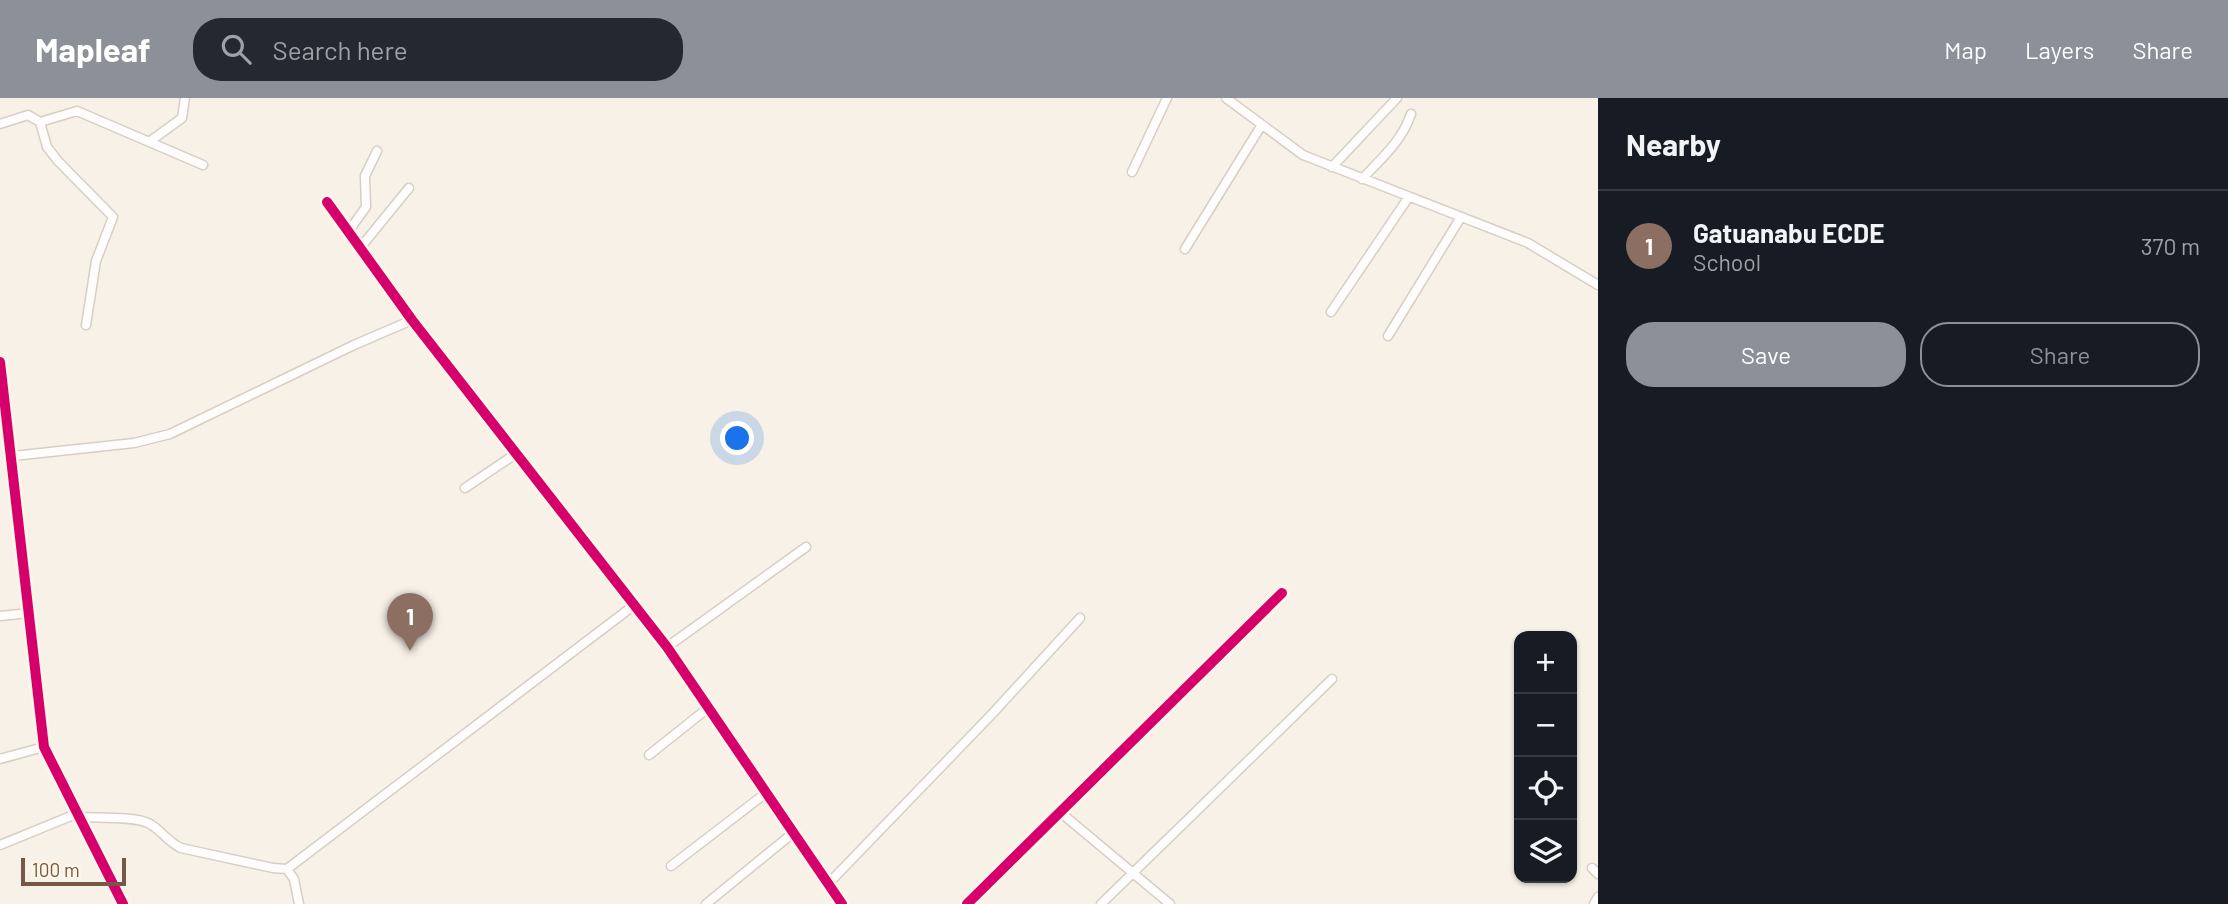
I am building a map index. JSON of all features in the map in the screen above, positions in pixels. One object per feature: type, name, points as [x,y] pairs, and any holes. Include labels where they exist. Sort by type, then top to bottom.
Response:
[{"type":"street","points":[[149,142],[182,118],[186,98]]},
{"type":"street","points":[[1132,172],[1167,98]]},
{"type":"street","points":[[1226,98],[1303,155],[1528,243],[1598,285]]},
{"type":"street","points":[[1332,167],[1397,98]]},
{"type":"street","points":[[40,122],[77,111],[203,164]]},
{"type":"street","points":[[1362,179],[1406,130],[1411,114]]},
{"type":"street","points":[[0,124],[28,115],[40,122],[47,147],[113,217],[96,261],[86,325]]},
{"type":"street","points":[[1185,249],[1261,126]]},
{"type":"street","points":[[348,232],[366,208],[365,176],[377,151]]},
{"type":"street","points":[[360,248],[409,188]]},
{"type":"street","points":[[1331,313],[1408,198]]},
{"type":"street","points":[[327,202],[412,320],[667,647],[842,904]]},
{"type":"street","points":[[1388,336],[1461,217]]},
{"type":"street","points":[[13,456],[134,443],[170,434],[354,345],[412,320]]},
{"type":"street","points":[[0,362],[13,456],[44,747],[123,904]]},
{"type":"street","points":[[465,488],[517,453]]},
{"type":"street","points":[[667,647],[806,547]]},
{"type":"street","points":[[967,904],[1283,593]]},
{"type":"street","points":[[0,845],[79,816],[141,821],[150,824],[170,843],[181,848],[287,869],[633,606]]},
{"type":"street","points":[[0,616],[29,613]]},
{"type":"street","points":[[828,884],[1080,618]]},
{"type":"street","points":[[1101,904],[1332,679]]},
{"type":"street","points":[[649,755],[708,708]]},
{"type":"street","points":[[0,759],[44,747]]},
{"type":"street","points":[[671,866],[766,793]]},
{"type":"street","points":[[1060,812],[1170,904]]},
{"type":"street","points":[[706,904],[793,833]]},
{"type":"street","points":[[287,869],[294,879],[299,904]]},
{"type":"street","points":[[1594,904],[1598,897]]},
{"type":"cycle path","points":[[327,202],[412,320],[667,647],[842,904]]},
{"type":"cycle path","points":[[0,362],[44,747],[123,904]]},
{"type":"cycle path","points":[[967,904],[1282,593]]},
{"type":"place","name":"Gatuanabu ECDE","points":[[410,651]]}]
